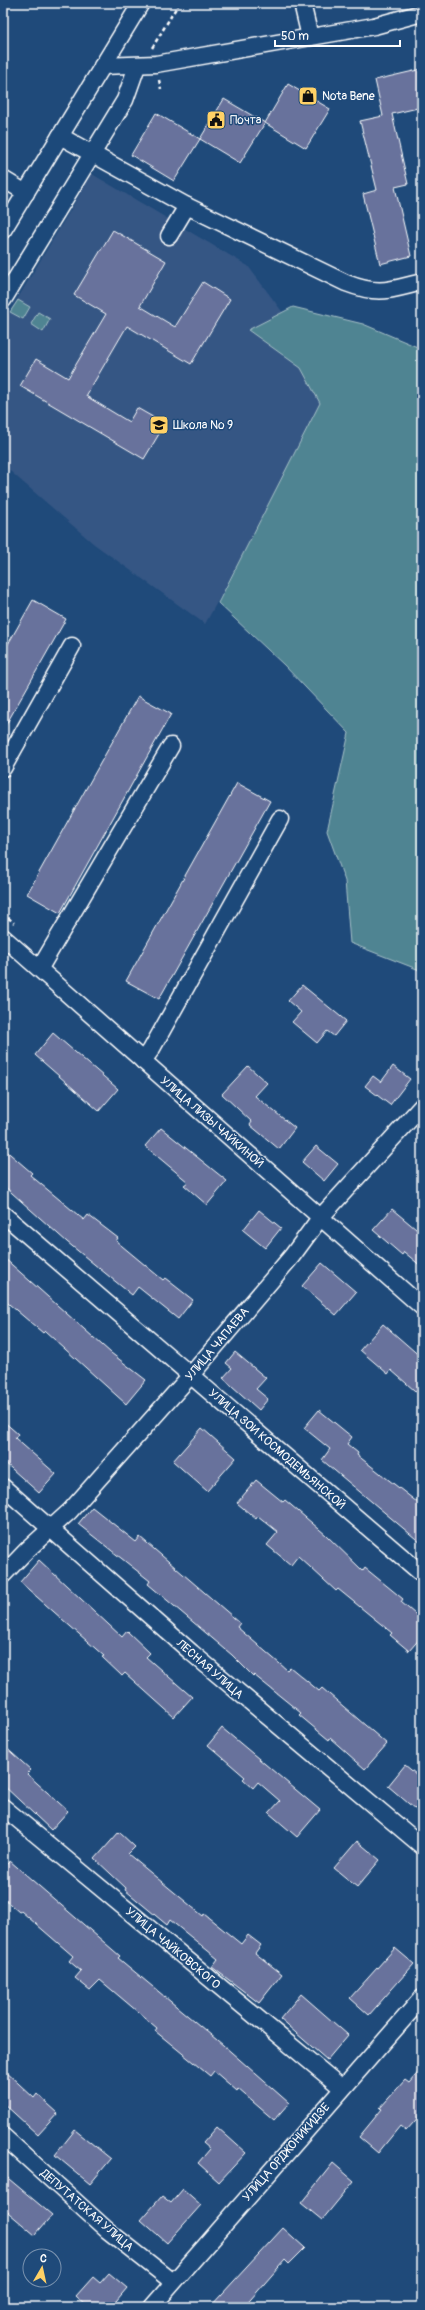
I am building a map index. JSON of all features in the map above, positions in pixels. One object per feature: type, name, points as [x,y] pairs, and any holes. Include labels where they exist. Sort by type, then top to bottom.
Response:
[{"type":"street","points":[[3,230],[141,3]]},
{"type":"street","points":[[302,3],[310,37]]},
{"type":"street","points":[[102,66],[137,66],[156,64],[374,26],[422,13]]},
{"type":"street","points":[[3,300],[125,100],[137,66]]},
{"type":"street","points":[[60,136],[187,206],[346,283],[364,290],[380,292],[422,282]]},
{"type":"street","points":[[3,179],[26,193]]},
{"type":"street","points":[[169,236],[187,206]]},
{"type":"street","points":[[3,768],[72,646]]},
{"type":"street","points":[[40,968],[171,746]]},
{"type":"street","points":[[143,1061],[151,1050],[280,819]]},
{"type":"street","name":"УЛИЦА ЛИЗЫ ЧАЙКИНОЙ","points":[[3,937],[40,968],[422,1307]]},
{"type":"street","name":"УЛИЦА ЧАПАЕВА","points":[[3,1575],[50,1528],[70,1511],[191,1375],[292,1256],[320,1218],[422,1106]]},
{"type":"street","name":"УЛИЦА ЗОИ КОСМОДЕМЬЯНСКОЙ","points":[[3,1214],[422,1574]]},
{"type":"street","name":"ЛЕСНАЯ УЛИЦА","points":[[3,1487],[246,1700],[422,1846]]},
{"type":"street","name":"УЛИЦА ЧАЙКОВСКОГО","points":[[3,1807],[342,2088]]},
{"type":"street","name":"УЛИЦА ОРДЖОНИКИДЗЕ","points":[[152,2307],[422,1998]]},
{"type":"street","name":"ДЕПУТАТСКАЯ УЛИЦА","points":[[3,2136],[107,2230],[173,2282]]},
{"type":"path","points":[[161,89],[152,46],[179,3]]},
{"type":"shaded area","name":"Школа № 9","points":[[92,174],[248,266],[337,385],[205,624],[94,544],[3,465],[3,323]]},
{"type":"green space","points":[[18,300],[30,307],[23,319],[10,312]]},
{"type":"green space","points":[[293,307],[363,324],[422,349],[422,971],[350,943],[345,881],[327,831],[349,733],[284,665],[218,603],[320,403],[301,368],[248,330]]},
{"type":"green space","points":[[38,312],[50,319],[43,332],[31,324]]},
{"type":"building","points":[[422,69],[422,107],[392,114],[408,184],[395,187],[411,256],[380,264],[363,194],[377,190],[360,121],[383,116],[375,80]]},
{"type":"building","points":[[288,84],[330,109],[306,148],[265,123]]},
{"type":"building","points":[[224,99],[265,123],[240,163],[200,139]]},
{"type":"building","points":[[156,113],[200,139],[174,181],[131,155]]},
{"type":"building","points":[[113,230],[166,261],[140,306],[175,327],[203,282],[230,299],[191,364],[127,326],[86,396],[129,422],[137,408],[165,424],[144,459],[20,386],[36,359],[68,378],[106,314],[74,295]]},
{"type":"building","points":[[33,600],[66,619],[3,730],[3,653]]},
{"type":"building","points":[[138,696],[171,714],[60,913],[27,894]]},
{"type":"building","points":[[237,783],[270,801],[159,999],[126,981]]},
{"type":"building","points":[[302,985],[346,1021],[334,1036],[327,1031],[317,1043],[292,1022],[301,1012],[288,1001]]},
{"type":"building","points":[[53,1033],[118,1089],[99,1111],[35,1055]]},
{"type":"building","points":[[248,1066],[267,1083],[255,1096],[295,1128],[279,1149],[250,1125],[252,1122],[222,1094]]},
{"type":"building","points":[[393,1066],[410,1079],[390,1105],[365,1086],[373,1076],[381,1082]]},
{"type":"building","points":[[161,1128],[227,1181],[207,1205],[184,1185],[188,1182],[145,1146]]},
{"type":"building","points":[[316,1146],[338,1164],[324,1181],[302,1162]]},
{"type":"building","points":[[3,1148],[32,1173],[30,1175],[84,1220],[88,1215],[118,1238],[116,1241],[163,1280],[165,1278],[193,1300],[178,1319],[138,1287],[132,1295],[67,1242],[3,1185]]},
{"type":"building","points":[[392,1209],[422,1234],[422,1267],[404,1252],[402,1255],[373,1230]]},
{"type":"building","points":[[259,1210],[281,1228],[265,1248],[243,1230]]},
{"type":"building","points":[[3,1257],[111,1353],[146,1380],[126,1404],[45,1331],[43,1333],[3,1299]]},
{"type":"building","points":[[322,1263],[356,1292],[336,1315],[302,1286]]},
{"type":"building","points":[[383,1324],[422,1358],[422,1397],[391,1370],[388,1374],[360,1350]]},
{"type":"building","points":[[235,1352],[266,1378],[256,1389],[268,1399],[259,1410],[223,1378],[232,1368],[226,1363]]},
{"type":"building","points":[[319,1410],[352,1437],[347,1444],[358,1453],[357,1455],[422,1506],[422,1544],[322,1460],[330,1449],[304,1428]]},
{"type":"building","points":[[3,1421],[18,1434],[15,1438],[56,1474],[39,1493],[3,1461]]},
{"type":"building","points":[[202,1428],[236,1458],[207,1491],[173,1461]]},
{"type":"building","points":[[256,1480],[283,1502],[285,1500],[326,1535],[363,1571],[365,1568],[403,1599],[401,1602],[422,1620],[422,1636],[409,1651],[390,1635],[392,1633],[338,1589],[336,1591],[298,1556],[291,1565],[267,1545],[278,1532],[258,1516],[256,1519],[237,1503]]},
{"type":"building","points":[[92,1507],[136,1542],[140,1537],[240,1623],[237,1627],[287,1670],[290,1667],[319,1691],[322,1688],[387,1744],[365,1769],[330,1738],[329,1740],[299,1715],[301,1713],[254,1675],[253,1676],[232,1655],[148,1584],[150,1581],[78,1524]]},
{"type":"building","points":[[39,1560],[122,1637],[127,1631],[150,1653],[146,1657],[192,1697],[174,1717],[125,1673],[122,1676],[102,1657],[104,1656],[20,1582]]},
{"type":"building","points":[[222,1728],[320,1810],[297,1837],[269,1813],[280,1801],[258,1782],[253,1788],[243,1779],[245,1777],[208,1745]]},
{"type":"building","points":[[3,1745],[31,1770],[27,1774],[68,1811],[51,1830],[3,1785]]},
{"type":"building","points":[[405,1765],[422,1779],[422,1815],[388,1786]]},
{"type":"building","points":[[119,1832],[135,1847],[128,1854],[203,1916],[204,1914],[241,1944],[248,1935],[261,1945],[255,1953],[282,1974],[259,2003],[212,1967],[218,1959],[170,1920],[167,1925],[125,1890],[126,1888],[95,1859]]},
{"type":"building","points":[[357,1841],[380,1860],[357,1887],[334,1868]]},
{"type":"building","points":[[10,1861],[120,1956],[118,1958],[223,2045],[289,2103],[274,2120],[238,2089],[237,2091],[214,2071],[210,2076],[155,2031],[157,2028],[100,1980],[90,1990],[75,1978],[81,1971],[69,1961],[73,1956],[21,1911],[19,1912],[3,1898],[3,1868]]},
{"type":"building","points":[[395,1948],[414,1964],[369,2015],[350,1998]]},
{"type":"building","points":[[301,1994],[348,2035],[327,2060],[280,2019]]},
{"type":"building","points":[[422,2068],[422,2113],[406,2131],[400,2126],[378,2153],[359,2137],[382,2109],[380,2108],[405,2080],[409,2083]]},
{"type":"building","points":[[3,2069],[34,2098],[37,2094],[58,2113],[38,2135],[3,2103]]},
{"type":"building","points":[[217,2127],[246,2153],[219,2182],[198,2163],[210,2149],[203,2143]]},
{"type":"building","points":[[75,2130],[111,2159],[90,2184],[55,2155]]},
{"type":"building","points":[[333,2163],[354,2181],[322,2220],[301,2203]]},
{"type":"building","points":[[3,2174],[52,2215],[35,2235],[3,2208]]},
{"type":"building","points":[[183,2189],[201,2205],[167,2243],[141,2220],[162,2196],[171,2203]]},
{"type":"building","points":[[283,2228],[305,2248],[289,2264],[285,2260],[244,2307],[210,2307]]},
{"type":"building","points":[[109,2273],[127,2288],[111,2307],[88,2307],[76,2296],[93,2277],[100,2283]]},
{"type":"place","name":"Nota Bene","points":[[308,96]]},
{"type":"place","name":"Почта","points":[[216,120]]},
{"type":"place","name":"Школа № 9","points":[[159,425]]}]
